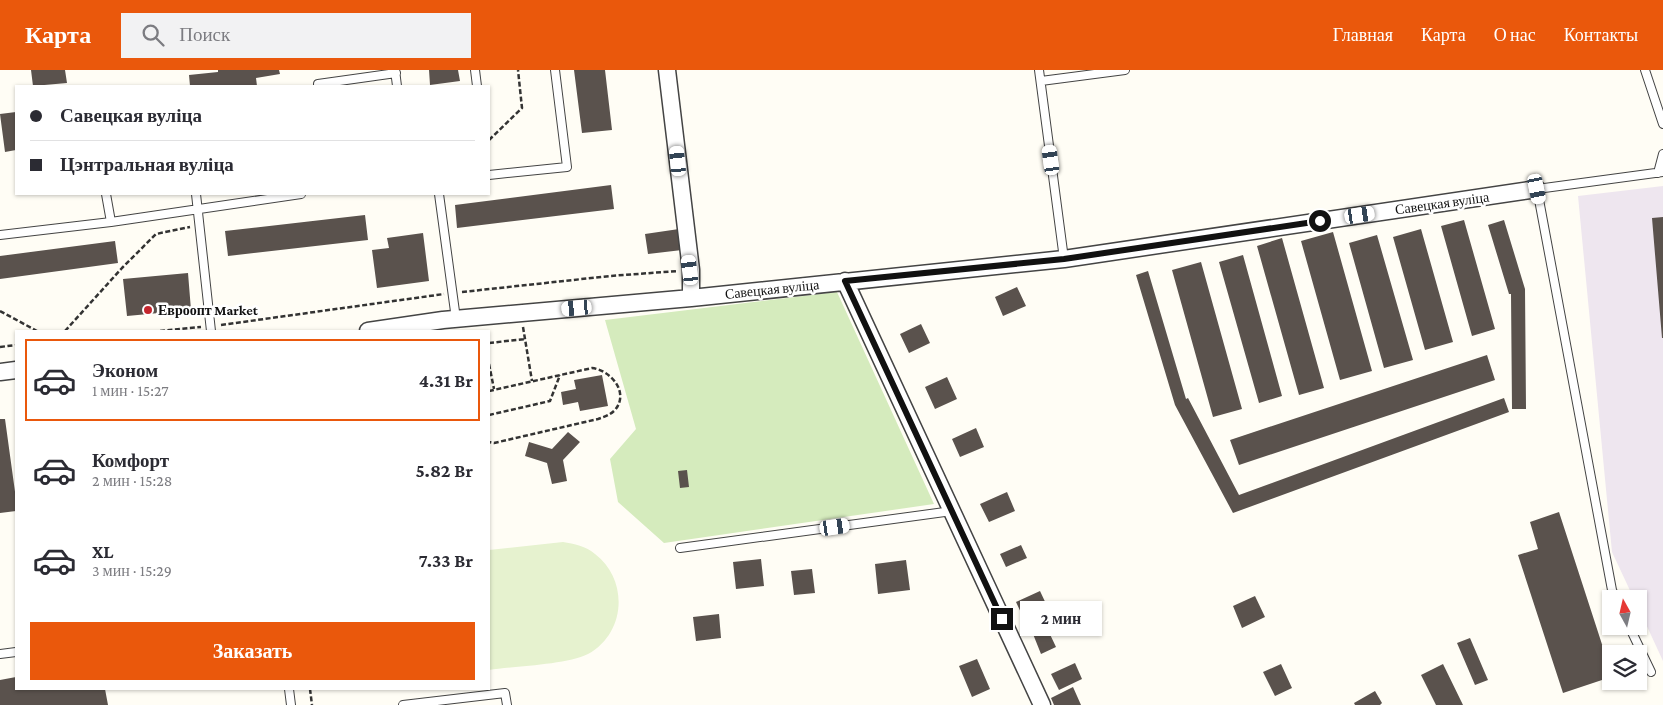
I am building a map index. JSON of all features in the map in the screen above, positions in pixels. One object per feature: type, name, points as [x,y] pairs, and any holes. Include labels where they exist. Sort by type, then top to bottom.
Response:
[{"type":"street","points":[[667,70],[690,270],[691,298]]},
{"type":"street","name":"Савецкая вуліца","points":[[375,330],[456,319],[691,298],[1064,259],[1537,189]]},
{"type":"street","points":[[845,281],[1042,705]]},
{"type":"street","points":[[0,372],[15,370]]},
{"type":"lane","points":[[475,70],[477,85]]},
{"type":"lane","points":[[490,174],[567,167],[555,70]]},
{"type":"lane","points":[[1039,70],[1064,259]]},
{"type":"lane","points":[[1041,81],[1125,70]]},
{"type":"lane","points":[[1645,70],[1663,124]]},
{"type":"lane","points":[[318,85],[396,72],[397,85]]},
{"type":"lane","points":[[1612,590],[1537,189],[1660,172],[1663,154]]},
{"type":"lane","points":[[106,195],[111,222]]},
{"type":"lane","points":[[196,195],[211,329]]},
{"type":"lane","points":[[0,235],[111,222],[294,195]]},
{"type":"lane","points":[[439,195],[456,319]]},
{"type":"lane","points":[[680,548],[952,511]]},
{"type":"lane","points":[[1633,635],[1651,672]]},
{"type":"lane","points":[[0,654],[15,652]]},
{"type":"lane","points":[[289,690],[291,705]]},
{"type":"lane","points":[[403,705],[506,693],[507,705]]},
{"type":"path","points":[[490,139],[522,108],[518,70]]},
{"type":"path","points":[[66,330],[122,268],[156,234],[199,225]]},
{"type":"path","points":[[186,330],[211,329],[453,293],[610,276],[690,270]]},
{"type":"path","points":[[0,311],[34,330]]},
{"type":"path","points":[[520,313],[532,382]]},
{"type":"path","points":[[490,343],[524,339]]},
{"type":"path","points":[[0,347],[15,345]]},
{"type":"path","points":[[490,391],[592,368],[600,369],[616,381],[620,399],[616,409],[598,419],[494,443],[490,442]]},
{"type":"path","points":[[490,369],[494,390]]},
{"type":"path","points":[[490,415],[550,401],[560,375]]},
{"type":"path","points":[[310,690],[312,705]]},
{"type":"shaded area","points":[[1663,186],[1663,661],[1648,628],[1648,590],[1630,590],[1612,552],[1578,196]]},
{"type":"green space","points":[[837,292],[934,504],[664,543],[618,502],[610,459],[636,429],[605,320]]},
{"type":"green space","points":[[563,542],[588,549],[595,554],[606,565],[614,578],[618,592],[616,620],[610,633],[601,645],[588,654],[567,661],[490,670],[490,550]]},
{"type":"building","points":[[31,70],[65,70],[67,83],[33,85]]},
{"type":"building","points":[[218,70],[279,70],[280,74],[256,78],[257,85],[190,85],[189,75],[218,72]]},
{"type":"building","points":[[429,70],[458,70],[460,81],[430,85]]},
{"type":"building","points":[[574,70],[605,70],[612,130],[582,133]]},
{"type":"building","points":[[15,112],[15,150],[5,152],[0,114]]},
{"type":"building","points":[[611,185],[614,209],[457,228],[455,205]]},
{"type":"building","points":[[365,215],[368,240],[228,256],[225,231]]},
{"type":"building","points":[[1663,217],[1663,338],[1662,338],[1652,218]]},
{"type":"building","points":[[1464,220],[1495,329],[1472,336],[1441,226]]},
{"type":"building","points":[[1504,220],[1525,289],[1526,409],[1512,409],[1511,294],[1509,294],[1488,225]]},
{"type":"building","points":[[679,229],[682,250],[648,254],[645,234]]},
{"type":"building","points":[[1421,229],[1453,342],[1425,350],[1393,237]]},
{"type":"building","points":[[1333,232],[1372,371],[1340,380],[1301,241]]},
{"type":"building","points":[[423,233],[429,281],[377,288],[372,250],[389,248],[387,238]]},
{"type":"building","points":[[1377,235],[1413,360],[1384,368],[1349,243]]},
{"type":"building","points":[[1282,238],[1324,388],[1299,395],[1257,246]]},
{"type":"building","points":[[115,241],[118,263],[0,279],[0,256]]},
{"type":"building","points":[[1243,255],[1282,396],[1259,403],[1219,262]]},
{"type":"building","points":[[1201,262],[1242,409],[1213,417],[1172,270]]},
{"type":"building","points":[[1148,271],[1186,399],[1188,398],[1239,495],[1504,398],[1509,412],[1233,513],[1175,405],[1136,275]]},
{"type":"building","points":[[188,273],[191,310],[127,316],[123,279]]},
{"type":"building","points":[[1017,287],[1026,306],[1003,316],[995,297]]},
{"type":"building","points":[[921,324],[930,343],[909,353],[900,334]]},
{"type":"building","points":[[1487,355],[1495,380],[1239,465],[1230,440]]},
{"type":"building","points":[[602,375],[608,406],[580,411],[578,402],[563,405],[561,392],[576,389],[574,380]]},
{"type":"building","points":[[947,377],[957,399],[935,409],[925,387]]},
{"type":"building","points":[[0,419],[5,419],[15,492],[15,511],[0,513]]},
{"type":"building","points":[[976,428],[984,447],[960,457],[952,439]]},
{"type":"building","points":[[568,432],[580,442],[563,460],[567,481],[552,484],[547,463],[525,456],[529,442],[552,449]]},
{"type":"building","points":[[687,470],[689,487],[680,488],[678,471]]},
{"type":"building","points":[[1007,492],[1015,511],[989,522],[980,504]]},
{"type":"building","points":[[1559,512],[1602,645],[1602,680],[1563,693],[1518,555],[1538,549],[1530,522]]},
{"type":"building","points":[[1021,545],[1027,558],[1006,567],[1000,554]]},
{"type":"building","points":[[761,559],[764,586],[736,589],[733,562]]},
{"type":"building","points":[[906,560],[910,590],[878,594],[875,564]]},
{"type":"building","points":[[812,569],[815,593],[794,595],[791,571]]},
{"type":"building","points":[[1040,591],[1048,608],[1024,619],[1016,602]]},
{"type":"building","points":[[1255,596],[1265,617],[1242,628],[1233,606]]},
{"type":"building","points":[[719,614],[721,638],[696,641],[693,617]]},
{"type":"building","points":[[1047,628],[1056,647],[1041,654],[1033,634]]},
{"type":"building","points":[[1470,638],[1488,680],[1475,685],[1457,643]]},
{"type":"building","points":[[977,659],[990,689],[972,697],[959,666]]},
{"type":"building","points":[[1075,663],[1082,679],[1059,690],[1051,674]]},
{"type":"building","points":[[1281,664],[1292,688],[1275,696],[1263,672]]},
{"type":"building","points":[[1443,664],[1463,705],[1436,705],[1421,675]]},
{"type":"building","points":[[15,677],[15,690],[105,690],[108,705],[0,705],[0,680]]},
{"type":"building","points":[[1073,687],[1081,705],[1054,705],[1051,698]]},
{"type":"building","points":[[1375,691],[1382,703],[1380,705],[1355,705],[1354,703]]},
{"type":"place","name":"Евроопт Market","points":[[148,310]]},
{"type":"route","points":[[1002,619],[845,281],[1064,259],[1320,221]]}]
